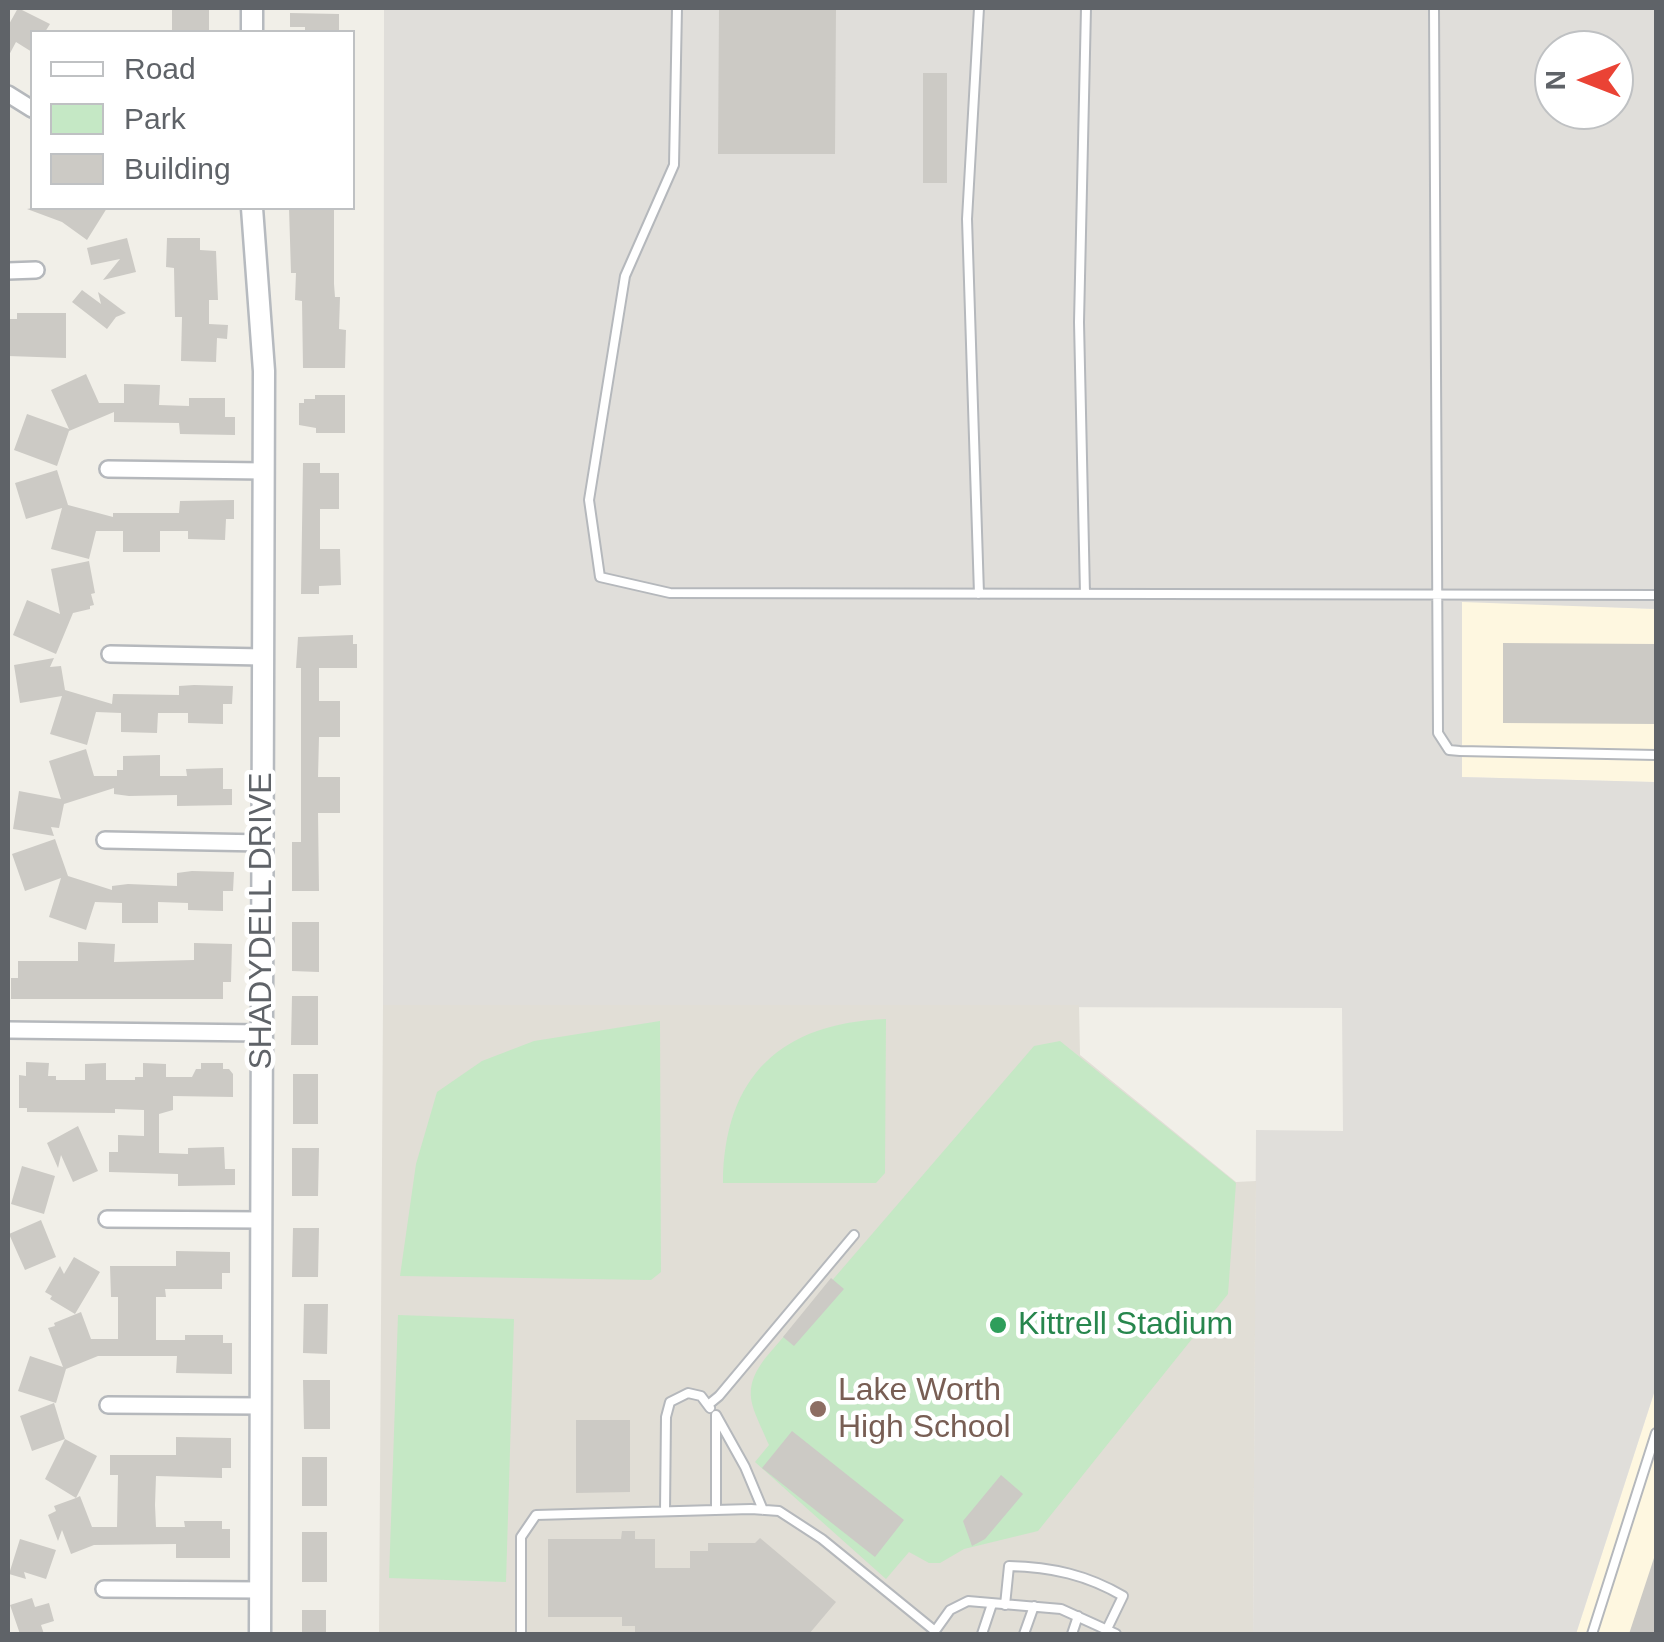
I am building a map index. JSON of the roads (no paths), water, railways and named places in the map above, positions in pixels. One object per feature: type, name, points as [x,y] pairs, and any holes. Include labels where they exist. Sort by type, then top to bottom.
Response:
[{"type":"street","points":[[8,94],[30,109]]},
{"type":"street","name":"SHADYDELL DRIVE","points":[[252,210],[264,371],[260,1634]]},
{"type":"street","points":[[8,271],[36,270]]},
{"type":"street","points":[[108,469],[264,471]]},
{"type":"street","points":[[110,654],[264,656]]},
{"type":"street","points":[[106,840],[263,843]]},
{"type":"street","points":[[8,1030],[262,1032]]},
{"type":"street","points":[[107,1218],[261,1220]]},
{"type":"street","points":[[108,1405],[260,1406]]},
{"type":"street","points":[[104,1589],[260,1590]]},
{"type":"lane","points":[[677,8],[674,165],[625,276],[589,500],[600,577],[670,593],[1656,595]]},
{"type":"lane","points":[[979,8],[968,218],[979,594]]},
{"type":"lane","points":[[1086,8],[1079,322],[1086,594]]},
{"type":"lane","points":[[1434,8],[1438,733],[1450,750],[1656,756]]},
{"type":"lane","points":[[708,1405],[854,1235]]},
{"type":"lane","points":[[665,1511],[666,1418],[670,1402],[688,1392],[701,1396],[716,1415],[763,1510]]},
{"type":"lane","points":[[716,1415],[716,1509]]},
{"type":"lane","points":[[1592,1634],[1656,1433]]},
{"type":"lane","points":[[521,1634],[521,1537],[536,1515],[716,1509],[779,1511],[822,1539],[934,1633],[950,1610],[968,1602],[1060,1609],[1116,1634]]},
{"type":"lane","points":[[1005,1605],[1010,1566],[1050,1568],[1100,1583],[1124,1596],[1107,1629]]},
{"type":"lane","points":[[982,1634],[992,1604]]},
{"type":"lane","points":[[1024,1634],[1034,1606]]},
{"type":"lane","points":[[1072,1634],[1078,1616]]},
{"type":"place","name":"Kittrell Stadium","points":[[998,1325]]},
{"type":"place","name":"Lake Worth High School","points":[[818,1409]]}]
